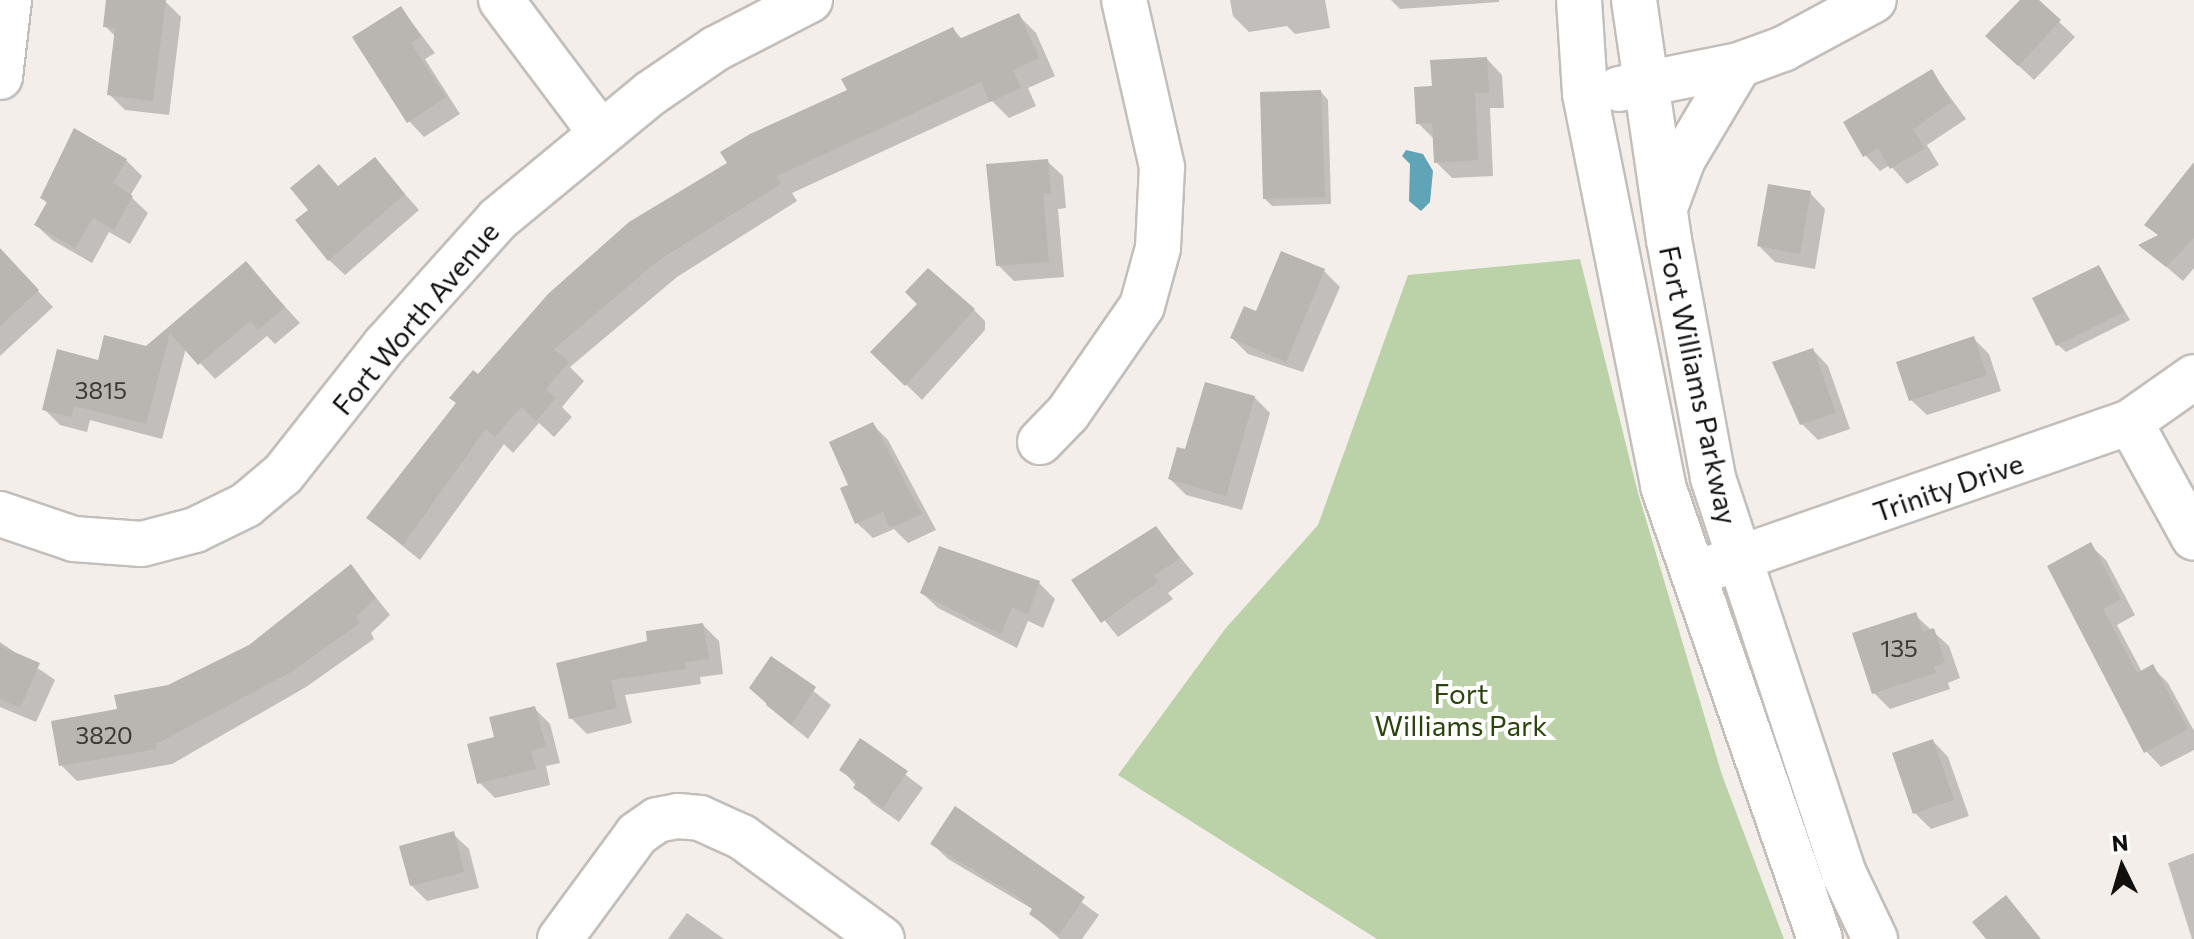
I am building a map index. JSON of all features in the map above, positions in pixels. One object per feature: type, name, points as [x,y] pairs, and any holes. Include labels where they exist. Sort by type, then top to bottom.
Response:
[{"type":"street","points":[[0,77],[9,0]]},
{"type":"street","points":[[501,0],[601,133]]},
{"type":"street","name":"Fort Worth Avenue","points":[[0,514],[74,539],[142,544],[195,530],[246,505],[283,474],[461,256],[601,133],[715,49],[810,0]]},
{"type":"street","points":[[1040,442],[1068,413],[1142,306],[1158,248],[1162,167],[1124,0]]},
{"type":"street","name":"Fort Williams Parkway","points":[[1579,0],[1585,94],[1663,486],[1820,939]]},
{"type":"street","name":"Fort Williams Parkway","points":[[1634,0],[1664,211],[1713,478],[1845,876],[1875,939]]},
{"type":"street","points":[[1585,94],[1646,85],[1739,65],[1783,49],[1874,0]]},
{"type":"street","points":[[1664,211],[1683,159],[1739,65]]},
{"type":"street","name":"Trinity Drive","points":[[1692,575],[2130,422],[2194,377]]},
{"type":"street","points":[[2130,422],[2194,538]]},
{"type":"street","points":[[560,939],[637,834],[657,820],[678,816],[700,818],[742,837],[882,939]]},
{"type":"green space","name":"Fort Williams Park","points":[[1580,259],[1638,493],[1722,775],[1784,939],[1377,939],[1118,775],[1225,629],[1318,525],[1408,275]]},
{"type":"water","points":[[1406,150],[1423,154],[1433,171],[1430,202],[1421,211],[1409,201],[1410,164],[1402,156]]},
{"type":"building","points":[[106,0],[166,0],[153,101],[107,95],[115,28],[103,27]]},
{"type":"building","points":[[2020,0],[2039,0],[2061,20],[2018,66],[1985,36]]},
{"type":"building","points":[[401,6],[421,37],[411,43],[446,97],[407,123],[352,37]]},
{"type":"building","points":[[1019,13],[1039,58],[1013,70],[1021,88],[990,102],[981,82],[777,176],[781,184],[659,260],[554,349],[569,362],[546,389],[556,398],[536,421],[521,407],[495,437],[486,429],[403,545],[366,518],[456,403],[449,398],[473,370],[478,374],[548,294],[629,222],[727,163],[720,152],[750,134],[847,90],[841,79],[953,27],[959,39]]},
{"type":"building","points":[[1487,57],[1489,93],[1475,93],[1478,160],[1434,163],[1432,123],[1416,124],[1414,87],[1432,86],[1430,60]]},
{"type":"building","points":[[1932,69],[1951,102],[1913,129],[1925,148],[1890,169],[1878,148],[1863,157],[1843,122]]},
{"type":"building","points":[[1321,90],[1325,197],[1263,199],[1260,92]]},
{"type":"building","points":[[74,128],[127,159],[113,183],[133,196],[114,230],[93,218],[75,248],[34,225],[47,202],[40,198]]},
{"type":"building","points":[[375,157],[405,194],[328,261],[295,220],[308,210],[290,188],[319,164],[338,186]]},
{"type":"building","points":[[1048,159],[1051,193],[1043,193],[1049,262],[996,266],[986,164]]},
{"type":"building","points":[[2194,162],[2194,238],[2166,267],[2138,245],[2158,235],[2144,225]]},
{"type":"building","points":[[1768,184],[1811,191],[1800,254],[1757,246]]},
{"type":"building","points":[[0,248],[39,290],[0,326]]},
{"type":"building","points":[[1281,251],[1325,269],[1286,362],[1230,338],[1244,306],[1256,311]]},
{"type":"building","points":[[246,261],[285,307],[258,330],[250,321],[198,365],[170,333],[146,424],[74,406],[71,417],[42,410],[57,349],[98,360],[104,335],[146,346]]},
{"type":"building","points":[[2099,265],[2124,312],[2056,346],[2032,298]]},
{"type":"building","points":[[928,268],[975,309],[905,386],[870,352],[917,304],[905,292]]},
{"type":"building","points":[[1974,336],[1987,375],[1909,401],[1896,362]]},
{"type":"building","points":[[1813,348],[1836,413],[1800,425],[1772,362]]},
{"type":"building","points":[[1205,382],[1255,396],[1226,496],[1168,479],[1177,447],[1185,449]]},
{"type":"building","points":[[873,422],[922,514],[890,528],[883,512],[855,524],[840,488],[848,485],[829,442]]},
{"type":"building","points":[[1156,526],[1180,558],[1154,576],[1158,582],[1101,623],[1071,580]]},
{"type":"building","points":[[2091,542],[2121,599],[2103,609],[2137,673],[2153,664],[2188,729],[2144,753],[2047,566]]},
{"type":"building","points":[[939,546],[1040,581],[1028,614],[1012,607],[1001,634],[920,593]]},
{"type":"building","points":[[351,564],[376,598],[356,617],[360,623],[291,672],[156,744],[157,749],[59,766],[51,721],[117,709],[114,695],[168,685],[249,645]]},
{"type":"building","points":[[1916,612],[1923,632],[1934,628],[1945,662],[1934,667],[1936,673],[1872,694],[1852,633]]},
{"type":"building","points":[[703,623],[709,659],[685,662],[686,669],[611,680],[617,708],[569,719],[556,663],[647,641],[646,631]]},
{"type":"building","points":[[0,646],[40,663],[20,708],[0,699]]},
{"type":"building","points":[[771,656],[816,687],[791,725],[749,688]]},
{"type":"building","points":[[535,706],[546,747],[531,751],[536,769],[477,784],[467,744],[494,737],[489,717]]},
{"type":"building","points":[[860,738],[908,771],[883,808],[853,788],[857,782],[839,770]]},
{"type":"building","points":[[1933,739],[1954,800],[1913,814],[1892,753]]},
{"type":"building","points":[[955,806],[1085,897],[1059,935],[1029,914],[1032,909],[1015,895],[930,844]]},
{"type":"building","points":[[454,831],[464,872],[410,886],[399,846]]},
{"type":"building","points":[[2006,895],[2041,939],[1986,939],[1972,922]]}]
